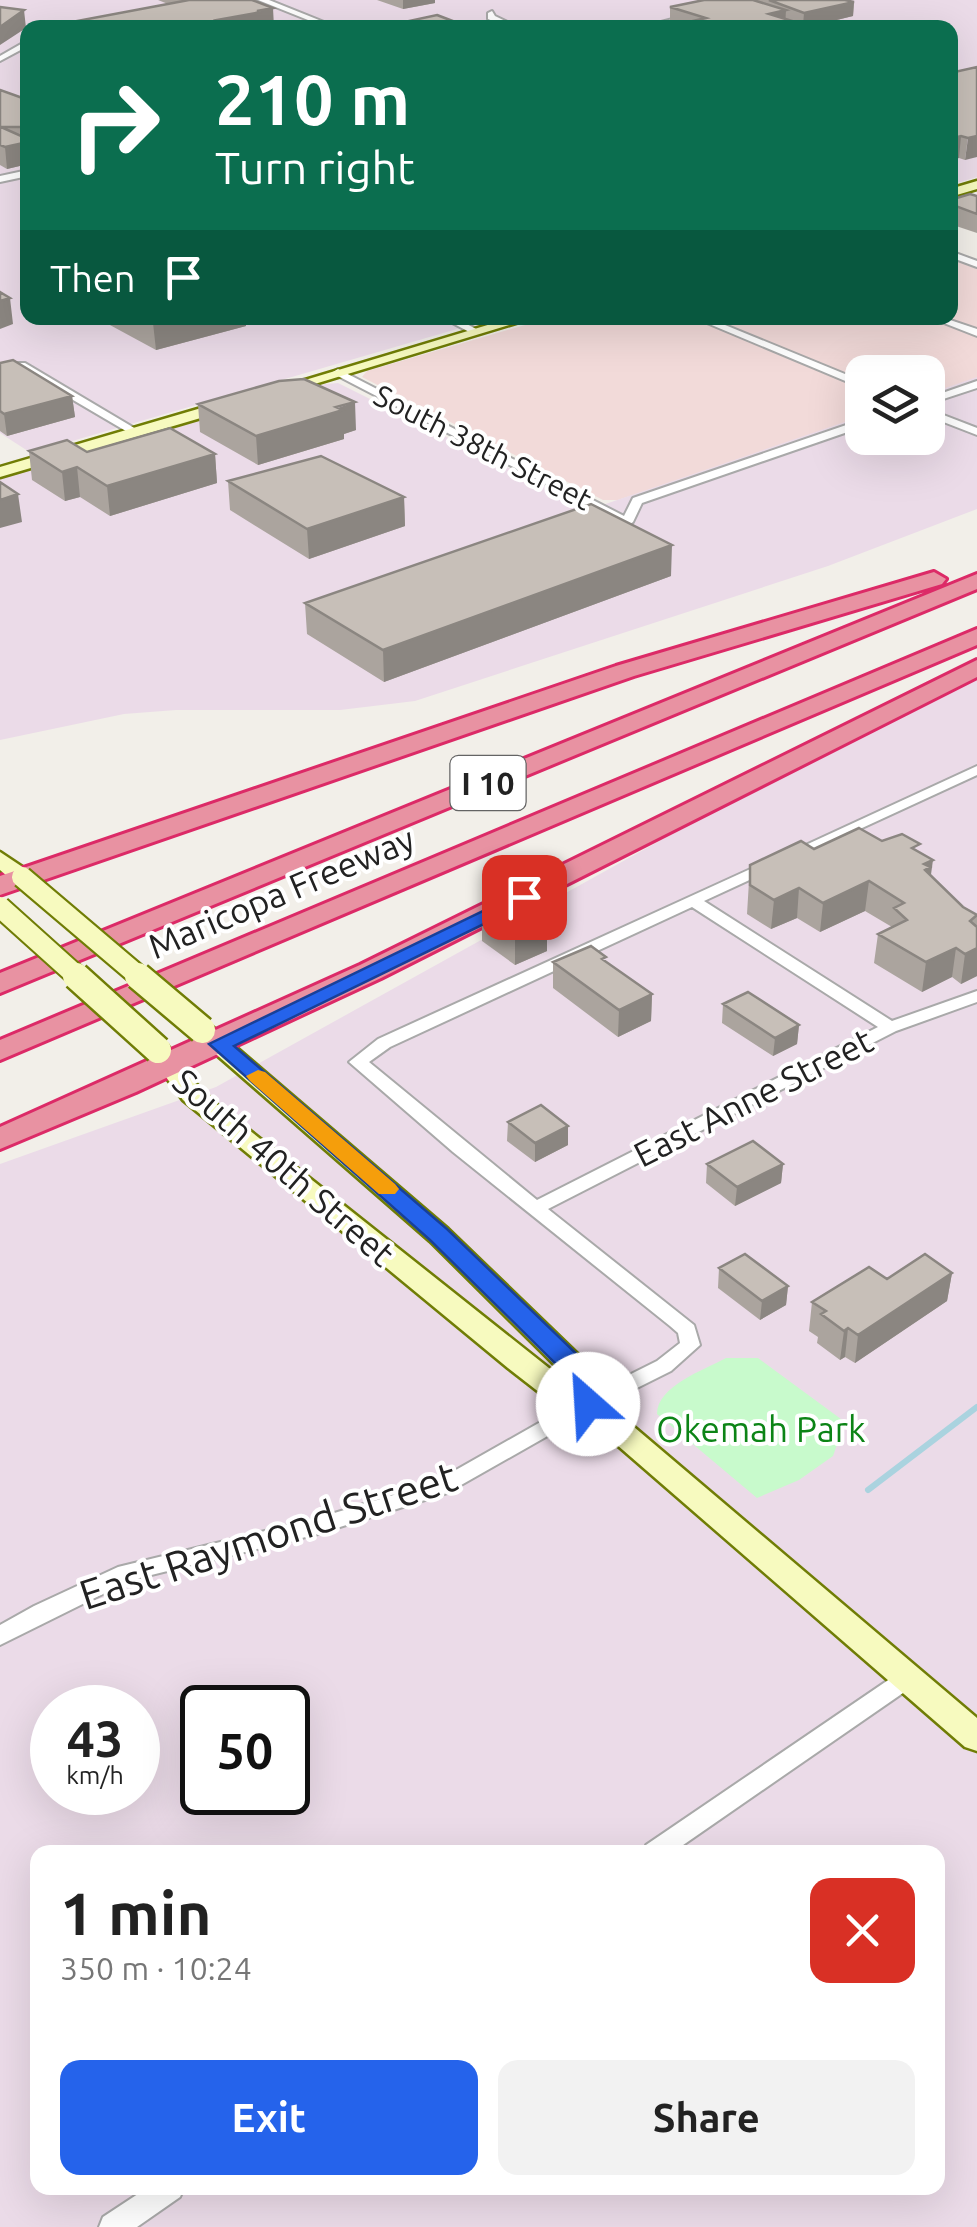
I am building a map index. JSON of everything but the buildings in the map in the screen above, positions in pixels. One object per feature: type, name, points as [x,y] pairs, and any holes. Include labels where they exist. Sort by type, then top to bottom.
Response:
[{"type":"highway","points":[[7,874],[626,671],[977,566]]},
{"type":"highway","name":"Maricopa Freeway","points":[[0,984],[977,581]]},
{"type":"highway","name":"Maricopa Freeway","points":[[0,1051],[977,636]]},
{"type":"highway","points":[[0,1139],[211,1038],[428,946],[977,667]]},
{"type":"main road","points":[[264,394],[501,325]]},
{"type":"main road","points":[[0,472],[246,400]]},
{"type":"main road","name":"South 40th Street","points":[[7,874],[211,1038],[438,1235],[580,1372],[588,1404]]},
{"type":"main road","name":"South 40th Street","points":[[0,907],[288,1175],[554,1390],[588,1404],[977,1737]]},
{"type":"street","points":[[262,0],[315,20]]},
{"type":"street","points":[[277,6],[306,0]]},
{"type":"street","points":[[492,13],[499,20]]},
{"type":"street","points":[[677,20],[709,13]]},
{"type":"street","points":[[462,325],[477,332]]},
{"type":"street","points":[[717,325],[845,378]]},
{"type":"street","points":[[21,365],[134,432]]},
{"type":"street","name":"South 38th Street","points":[[338,372],[627,522],[637,502],[845,429]]},
{"type":"street","points":[[945,395],[977,384]]},
{"type":"street","points":[[945,419],[977,432]]},
{"type":"street","points":[[588,1404],[681,1354],[690,1345],[687,1330],[358,1062],[384,1044],[977,770]]},
{"type":"street","points":[[693,901],[890,1027]]},
{"type":"street","name":"East Anne Street","points":[[534,1209],[890,1027],[977,996]]},
{"type":"street","name":"East Raymond Street","points":[[0,1636],[126,1572],[318,1526],[440,1488],[588,1404]]},
{"type":"street","points":[[665,1845],[908,1678]]},
{"type":"street","points":[[113,2227],[160,2195]]},
{"type":"shaded area","points":[[0,0],[977,0],[977,177],[958,183],[958,20],[20,20],[20,325],[471,325],[31,453],[0,433]]},
{"type":"shaded area","points":[[958,262],[977,269],[977,378],[945,388],[945,355],[845,355],[845,423],[618,500],[603,500],[362,377],[367,371],[525,325],[958,325]]},
{"type":"shaded area","points":[[977,377],[977,509],[828,566],[415,701],[340,710],[176,710],[124,714],[0,740],[0,479],[338,383],[591,509],[845,422],[845,455],[945,455],[945,388]]},
{"type":"shaded area","points":[[977,665],[977,2227],[0,2227],[0,1164],[216,1087]]},
{"type":"green space","name":"Okemah Park","points":[[726,1358],[758,1358],[845,1422],[833,1456],[799,1480],[757,1498],[657,1414],[659,1404],[673,1387]]},
{"type":"waterway","points":[[868,1490],[977,1407]]},
{"type":"slow traffic","points":[[258,1076],[387,1189]]},
{"type":"route","points":[[524,897],[220,1044],[438,1235],[580,1372],[588,1404]]}]
